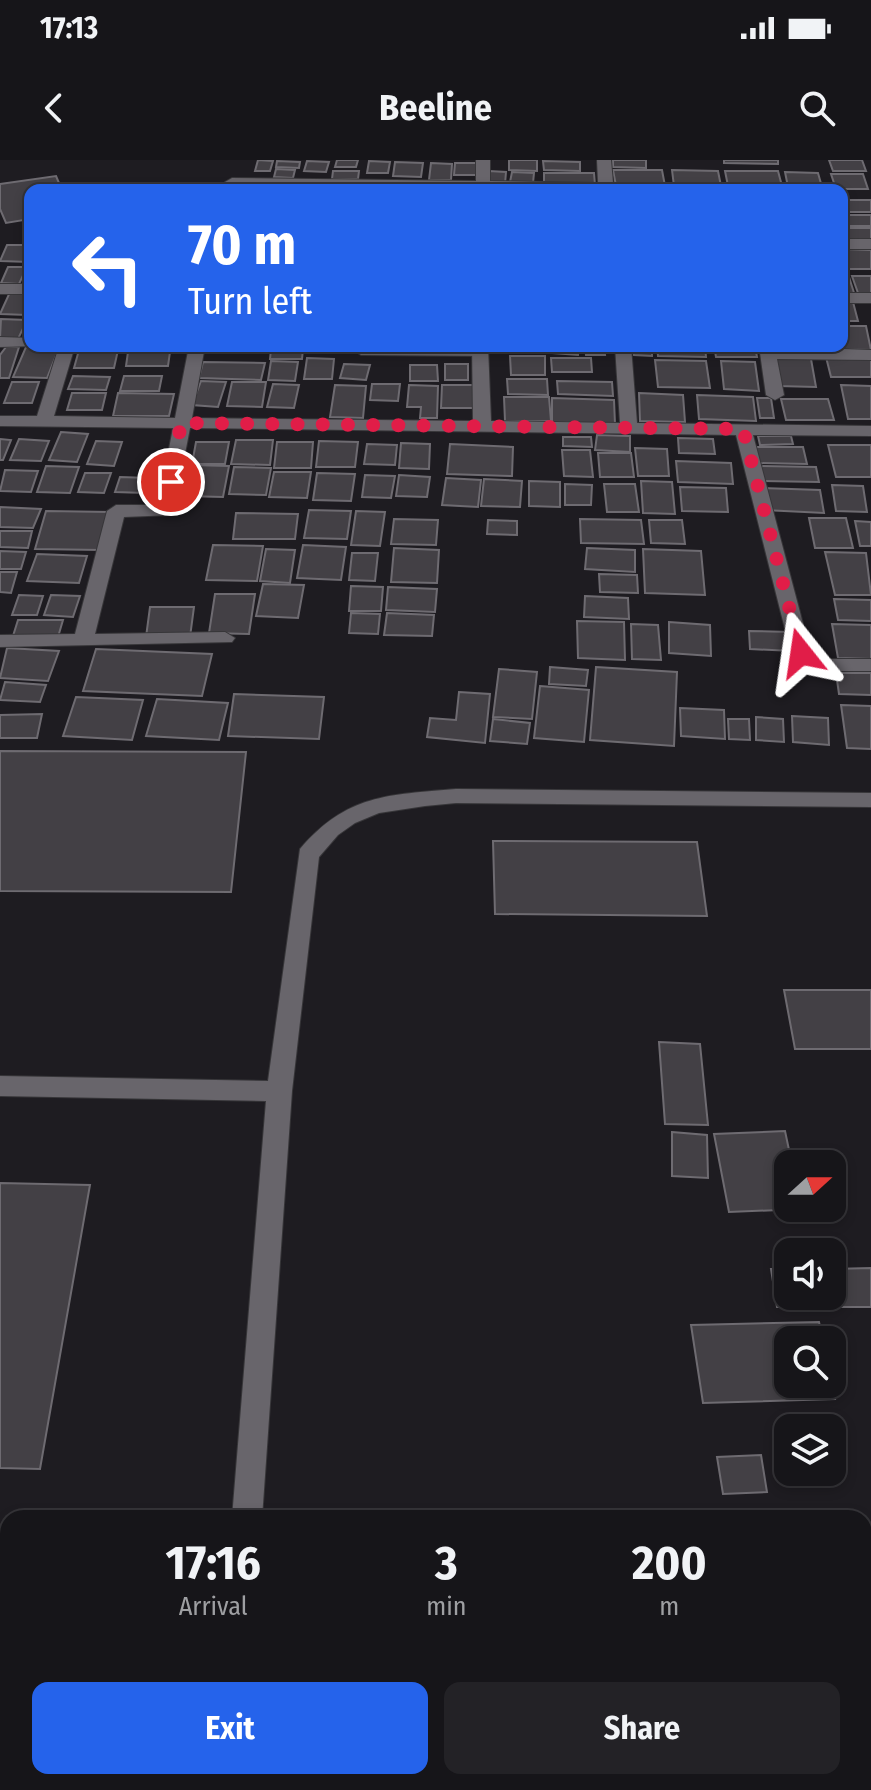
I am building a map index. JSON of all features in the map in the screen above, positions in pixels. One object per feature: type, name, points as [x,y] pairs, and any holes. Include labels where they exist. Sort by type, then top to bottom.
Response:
[{"type":"street","points":[[483,160],[483,184]]},
{"type":"street","points":[[604,160],[606,184]]},
{"type":"street","points":[[233,181],[383,184]]},
{"type":"street","points":[[848,244],[871,244]]},
{"type":"street","points":[[0,289],[24,289]]},
{"type":"street","points":[[848,298],[871,298]]},
{"type":"street","points":[[0,342],[24,343]]},
{"type":"street","points":[[44,421],[65,352]]},
{"type":"street","points":[[83,641],[116,511],[166,511],[196,352]]},
{"type":"street","points":[[480,352],[482,425]]},
{"type":"street","points":[[623,352],[629,426]]},
{"type":"street","points":[[768,352],[775,395]]},
{"type":"street","points":[[809,352],[871,355]]},
{"type":"street","points":[[0,421],[871,431]]},
{"type":"street","points":[[743,429],[801,653],[818,665],[871,665]]},
{"type":"street","points":[[0,641],[225,638]]},
{"type":"street","points":[[248,1510],[279,1091],[308,855],[334,826],[356,815],[403,801],[456,796],[871,800]]},
{"type":"street","points":[[0,1086],[279,1091]]},
{"type":"building","points":[[258,160],[273,161],[270,171],[255,171]]},
{"type":"building","points":[[337,160],[358,160],[356,167],[335,167]]},
{"type":"building","points":[[509,160],[537,160],[537,171],[509,170]]},
{"type":"building","points":[[613,160],[646,160],[646,168],[613,167]]},
{"type":"building","points":[[724,160],[778,160],[778,164],[724,163]]},
{"type":"building","points":[[829,160],[862,160],[866,171],[833,171]]},
{"type":"building","points":[[277,161],[300,162],[299,168],[276,167]]},
{"type":"building","points":[[307,161],[329,162],[326,172],[304,171]]},
{"type":"building","points":[[369,161],[390,162],[388,173],[367,173]]},
{"type":"building","points":[[543,161],[580,162],[580,171],[544,170]]},
{"type":"building","points":[[395,162],[423,163],[421,177],[393,176]]},
{"type":"building","points":[[431,163],[452,164],[451,180],[429,180]]},
{"type":"building","points":[[455,163],[479,163],[480,175],[454,175]]},
{"type":"building","points":[[276,169],[295,170],[293,178],[274,177]]},
{"type":"building","points":[[613,170],[662,170],[665,184],[616,184]]},
{"type":"building","points":[[672,170],[718,171],[721,184],[674,184]]},
{"type":"building","points":[[333,171],[359,171],[358,179],[332,179]]},
{"type":"building","points":[[489,171],[506,172],[505,184],[488,184]]},
{"type":"building","points":[[725,171],[778,171],[781,184],[728,184]]},
{"type":"building","points":[[512,172],[534,173],[533,183],[510,182]]},
{"type":"building","points":[[785,172],[818,173],[821,184],[787,184]]},
{"type":"building","points":[[544,173],[594,173],[595,184],[544,184]]},
{"type":"building","points":[[831,174],[863,174],[868,189],[848,189],[848,184],[834,184]]},
{"type":"building","points":[[56,176],[59,184],[24,184],[24,220],[6,223],[0,209],[0,184]]},
{"type":"building","points":[[848,200],[871,200],[871,212],[848,212]]},
{"type":"building","points":[[848,215],[871,215],[871,226],[848,226]]},
{"type":"building","points":[[848,228],[871,228],[871,240],[848,240]]},
{"type":"building","points":[[7,245],[24,245],[24,262],[0,261]]},
{"type":"building","points":[[848,249],[871,250],[871,269],[849,269]]},
{"type":"building","points":[[8,267],[24,267],[19,284],[1,283]]},
{"type":"building","points":[[852,276],[871,276],[871,293],[858,293]]},
{"type":"building","points":[[848,277],[849,277],[855,296],[848,296]]},
{"type":"building","points":[[10,292],[24,293],[24,315],[0,314]]},
{"type":"building","points":[[848,302],[853,302],[858,321],[848,321]]},
{"type":"building","points":[[1,319],[24,320],[18,339],[0,338]]},
{"type":"building","points":[[848,326],[866,326],[871,350],[848,349]]},
{"type":"building","points":[[6,347],[19,347],[9,378],[0,378],[0,355]]},
{"type":"building","points":[[24,352],[57,352],[47,378],[13,377]]},
{"type":"building","points":[[78,352],[118,352],[114,368],[74,368]]},
{"type":"building","points":[[128,352],[170,352],[168,366],[126,366]]},
{"type":"building","points":[[271,352],[303,352],[302,359],[270,359]]},
{"type":"building","points":[[553,352],[578,352],[578,355]]},
{"type":"building","points":[[586,352],[605,352],[605,355],[586,355]]},
{"type":"building","points":[[634,352],[652,352],[652,356],[634,355]]},
{"type":"building","points":[[658,352],[706,352],[706,357],[658,356]]},
{"type":"building","points":[[715,352],[756,352],[757,357],[716,357]]},
{"type":"building","points":[[510,356],[545,356],[545,375],[511,375]]},
{"type":"building","points":[[826,357],[871,358],[871,377],[831,377]]},
{"type":"building","points":[[307,358],[334,359],[332,379],[304,379]]},
{"type":"building","points":[[551,358],[591,358],[592,372],[552,372]]},
{"type":"building","points":[[775,358],[811,359],[816,387],[778,386]]},
{"type":"building","points":[[655,360],[706,361],[710,388],[658,387]]},
{"type":"building","points":[[271,361],[298,362],[295,381],[268,380]]},
{"type":"building","points":[[721,361],[755,362],[759,391],[724,389]]},
{"type":"building","points":[[203,362],[265,363],[261,380],[199,378]]},
{"type":"building","points":[[344,364],[370,365],[366,380],[340,378]]},
{"type":"building","points":[[445,364],[468,364],[468,380],[445,380]]},
{"type":"building","points":[[410,365],[437,365],[438,381],[410,381]]},
{"type":"building","points":[[73,376],[110,377],[106,390],[68,389]]},
{"type":"building","points":[[124,376],[162,376],[159,391],[120,391]]},
{"type":"building","points":[[507,379],[547,379],[548,395],[508,394]]},
{"type":"building","points":[[201,381],[226,382],[218,407],[192,405]]},
{"type":"building","points":[[557,381],[612,382],[613,396],[558,394]]},
{"type":"building","points":[[12,382],[39,382],[32,403],[4,403]]},
{"type":"building","points":[[232,382],[266,382],[262,407],[227,406]]},
{"type":"building","points":[[273,384],[299,385],[294,408],[267,407]]},
{"type":"building","points":[[372,384],[400,384],[398,401],[370,400]]},
{"type":"building","points":[[335,385],[366,386],[363,418],[330,417]]},
{"type":"building","points":[[409,385],[438,386],[437,418],[420,418],[421,407],[407,407]]},
{"type":"building","points":[[442,385],[473,385],[473,408],[441,408]]},
{"type":"building","points":[[841,385],[871,386],[871,419],[848,419]]},
{"type":"building","points":[[72,393],[106,393],[102,410],[67,410]]},
{"type":"building","points":[[118,393],[174,394],[169,416],[113,416]]},
{"type":"building","points":[[639,393],[683,395],[685,422],[640,421]]},
{"type":"building","points":[[697,395],[753,397],[756,421],[699,419]]},
{"type":"building","points":[[504,397],[549,397],[551,421],[505,421]]},
{"type":"building","points":[[552,398],[614,400],[615,424],[552,422]]},
{"type":"building","points":[[757,398],[771,398],[774,418],[760,418]]},
{"type":"building","points":[[781,399],[828,399],[834,420],[786,420]]},
{"type":"building","points":[[61,432],[88,434],[77,462],[49,460]]},
{"type":"building","points":[[597,435],[630,436],[630,452],[595,450]]},
{"type":"building","points":[[758,436],[791,436],[793,444],[760,445]]},
{"type":"building","points":[[563,437],[591,437],[592,447],[563,446]]},
{"type":"building","points":[[678,438],[713,439],[715,454],[679,453]]},
{"type":"building","points":[[0,439],[11,440],[3,460],[0,460]]},
{"type":"building","points":[[19,439],[49,441],[41,461],[10,460]]},
{"type":"building","points":[[236,440],[273,440],[270,465],[231,464]]},
{"type":"building","points":[[96,441],[122,442],[114,466],[87,464]]},
{"type":"building","points":[[319,441],[358,442],[355,467],[316,467]]},
{"type":"building","points":[[196,442],[229,442],[225,464],[192,464]]},
{"type":"building","points":[[277,442],[313,442],[311,468],[274,468]]},
{"type":"building","points":[[401,443],[430,444],[429,469],[399,468]]},
{"type":"building","points":[[367,444],[397,445],[395,465],[364,464]]},
{"type":"building","points":[[450,444],[513,447],[512,476],[447,474]]},
{"type":"building","points":[[828,445],[871,445],[871,477],[836,477]]},
{"type":"building","points":[[753,447],[803,447],[807,464],[756,463]]},
{"type":"building","points":[[635,448],[667,449],[669,476],[638,476]]},
{"type":"building","points":[[562,450],[590,450],[593,477],[564,476]]},
{"type":"building","points":[[598,453],[631,453],[634,477],[600,477]]},
{"type":"building","points":[[676,461],[731,463],[733,484],[678,482]]},
{"type":"building","points":[[191,465],[229,466],[223,497],[184,496]]},
{"type":"building","points":[[46,466],[79,467],[70,493],[37,492]]},
{"type":"building","points":[[756,466],[816,467],[819,482],[759,481]]},
{"type":"building","points":[[234,467],[271,468],[266,495],[229,494]]},
{"type":"building","points":[[5,470],[38,471],[31,492],[0,491]]},
{"type":"building","points":[[274,472],[311,472],[307,498],[269,497]]},
{"type":"building","points":[[85,473],[111,473],[104,493],[78,492]]},
{"type":"building","points":[[317,473],[355,474],[351,501],[313,500]]},
{"type":"building","points":[[365,475],[395,476],[391,498],[362,497]]},
{"type":"building","points":[[399,475],[430,477],[427,497],[396,496]]},
{"type":"building","points":[[120,477],[149,478],[145,493],[115,492]]},
{"type":"building","points":[[446,478],[481,480],[478,507],[442,505]]},
{"type":"building","points":[[484,479],[522,481],[520,507],[481,506]]},
{"type":"building","points":[[529,481],[560,482],[560,507],[529,506]]},
{"type":"building","points":[[641,481],[672,482],[675,514],[643,513]]},
{"type":"building","points":[[565,484],[592,485],[591,505],[565,505]]},
{"type":"building","points":[[604,484],[635,484],[639,512],[607,512]]},
{"type":"building","points":[[832,485],[863,486],[867,512],[836,511]]},
{"type":"building","points":[[680,487],[726,488],[728,512],[682,511]]},
{"type":"building","points":[[762,488],[820,490],[824,513],[764,510]]},
{"type":"building","points":[[0,507],[41,509],[33,528],[0,527]]},
{"type":"building","points":[[309,510],[351,511],[347,539],[304,538]]},
{"type":"building","points":[[46,511],[111,512],[101,550],[35,549]]},
{"type":"building","points":[[356,511],[385,512],[380,546],[351,545]]},
{"type":"building","points":[[236,513],[298,514],[295,539],[233,539]]},
{"type":"building","points":[[809,518],[846,518],[853,548],[815,548]]},
{"type":"building","points":[[394,519],[438,520],[436,545],[391,544]]},
{"type":"building","points":[[580,519],[641,520],[644,544],[581,543]]},
{"type":"building","points":[[488,520],[517,521],[517,535],[487,534]]},
{"type":"building","points":[[649,520],[682,520],[685,544],[651,543]]},
{"type":"building","points":[[855,521],[871,522],[871,546],[860,546]]},
{"type":"building","points":[[0,531],[32,531],[28,548],[0,547]]},
{"type":"building","points":[[213,545],[263,546],[257,581],[206,580]]},
{"type":"building","points":[[303,545],[346,547],[341,580],[297,578]]},
{"type":"building","points":[[394,548],[439,550],[437,583],[391,582]]},
{"type":"building","points":[[587,548],[635,550],[635,572],[585,569]]},
{"type":"building","points":[[266,549],[295,550],[290,583],[260,581]]},
{"type":"building","points":[[643,549],[701,551],[705,595],[645,593]]},
{"type":"building","points":[[0,551],[26,552],[21,569],[0,569]]},
{"type":"building","points":[[825,552],[866,553],[871,595],[835,595]]},
{"type":"building","points":[[352,553],[378,553],[375,581],[349,580]]},
{"type":"building","points":[[37,554],[87,556],[79,583],[27,581]]},
{"type":"building","points":[[0,572],[17,572],[11,593],[0,592]]},
{"type":"building","points":[[599,574],[637,575],[638,593],[600,592]]},
{"type":"building","points":[[263,584],[304,585],[298,618],[256,616]]},
{"type":"building","points":[[351,586],[383,587],[381,611],[349,611]]},
{"type":"building","points":[[388,587],[437,589],[435,612],[386,610]]},
{"type":"building","points":[[215,594],[255,594],[249,634],[209,633]]},
{"type":"building","points":[[19,595],[43,596],[37,615],[12,615]]},
{"type":"building","points":[[51,595],[80,596],[73,617],[44,615]]},
{"type":"building","points":[[585,596],[628,598],[629,619],[584,617]]},
{"type":"building","points":[[834,599],[871,600],[871,621],[838,620]]},
{"type":"building","points":[[150,607],[194,607],[190,637],[146,637]]},
{"type":"building","points":[[351,613],[380,614],[378,634],[349,633]]},
{"type":"building","points":[[387,613],[434,615],[432,636],[384,635]]},
{"type":"building","points":[[18,620],[63,620],[58,637],[13,636]]},
{"type":"building","points":[[577,621],[624,622],[625,660],[578,658]]},
{"type":"building","points":[[669,622],[710,625],[711,656],[669,653]]},
{"type":"building","points":[[631,624],[658,625],[661,660],[632,659]]},
{"type":"building","points":[[832,624],[871,625],[871,659],[838,658]]},
{"type":"building","points":[[749,631],[790,632],[792,651],[750,649]]},
{"type":"building","points":[[7,648],[59,651],[48,681],[0,678]]},
{"type":"building","points":[[96,649],[212,654],[202,696],[83,691]]},
{"type":"building","points":[[550,667],[588,670],[586,686],[549,684]]},
{"type":"building","points":[[596,667],[677,672],[674,746],[590,740]]},
{"type":"building","points":[[499,669],[537,672],[532,719],[493,717]]},
{"type":"building","points":[[836,673],[871,673],[871,695],[839,694]]},
{"type":"building","points":[[5,682],[46,685],[40,702],[0,700]]},
{"type":"building","points":[[540,686],[589,690],[584,742],[534,738]]},
{"type":"building","points":[[459,692],[490,694],[485,743],[427,737],[430,718],[456,720]]},
{"type":"building","points":[[234,694],[324,697],[319,739],[228,736]]},
{"type":"building","points":[[76,697],[143,700],[132,740],[63,736]]},
{"type":"building","points":[[157,699],[228,703],[219,740],[146,736]]},
{"type":"building","points":[[841,705],[871,706],[871,749],[847,748]]},
{"type":"building","points":[[680,708],[724,710],[725,739],[681,736]]},
{"type":"building","points":[[42,714],[37,738],[0,738],[0,715]]},
{"type":"building","points":[[792,716],[828,718],[829,745],[793,742]]},
{"type":"building","points":[[756,717],[783,719],[784,742],[756,740]]},
{"type":"building","points":[[493,719],[530,723],[527,744],[490,741]]},
{"type":"building","points":[[728,719],[749,719],[750,740],[729,739]]},
{"type":"building","points":[[0,751],[246,752],[231,892],[0,891]]},
{"type":"building","points":[[493,841],[697,842],[707,916],[495,914]]},
{"type":"building","points":[[784,990],[871,990],[871,1049],[795,1049]]},
{"type":"building","points":[[659,1042],[700,1044],[708,1125],[665,1124]]},
{"type":"building","points":[[785,1131],[789,1150],[774,1150],[774,1210],[729,1212],[714,1134]]},
{"type":"building","points":[[672,1132],[707,1135],[708,1178],[672,1176]]},
{"type":"building","points":[[0,1183],[90,1185],[40,1469],[0,1468]]},
{"type":"building","points":[[871,1268],[871,1307],[846,1307],[846,1269]]},
{"type":"building","points":[[819,1322],[820,1326],[774,1326],[774,1398],[835,1399],[703,1403],[691,1325]]},
{"type":"building","points":[[761,1455],[767,1492],[723,1494],[717,1457]]},
{"type":"route","points":[[171,482],[181,423],[743,429],[801,653]]}]
